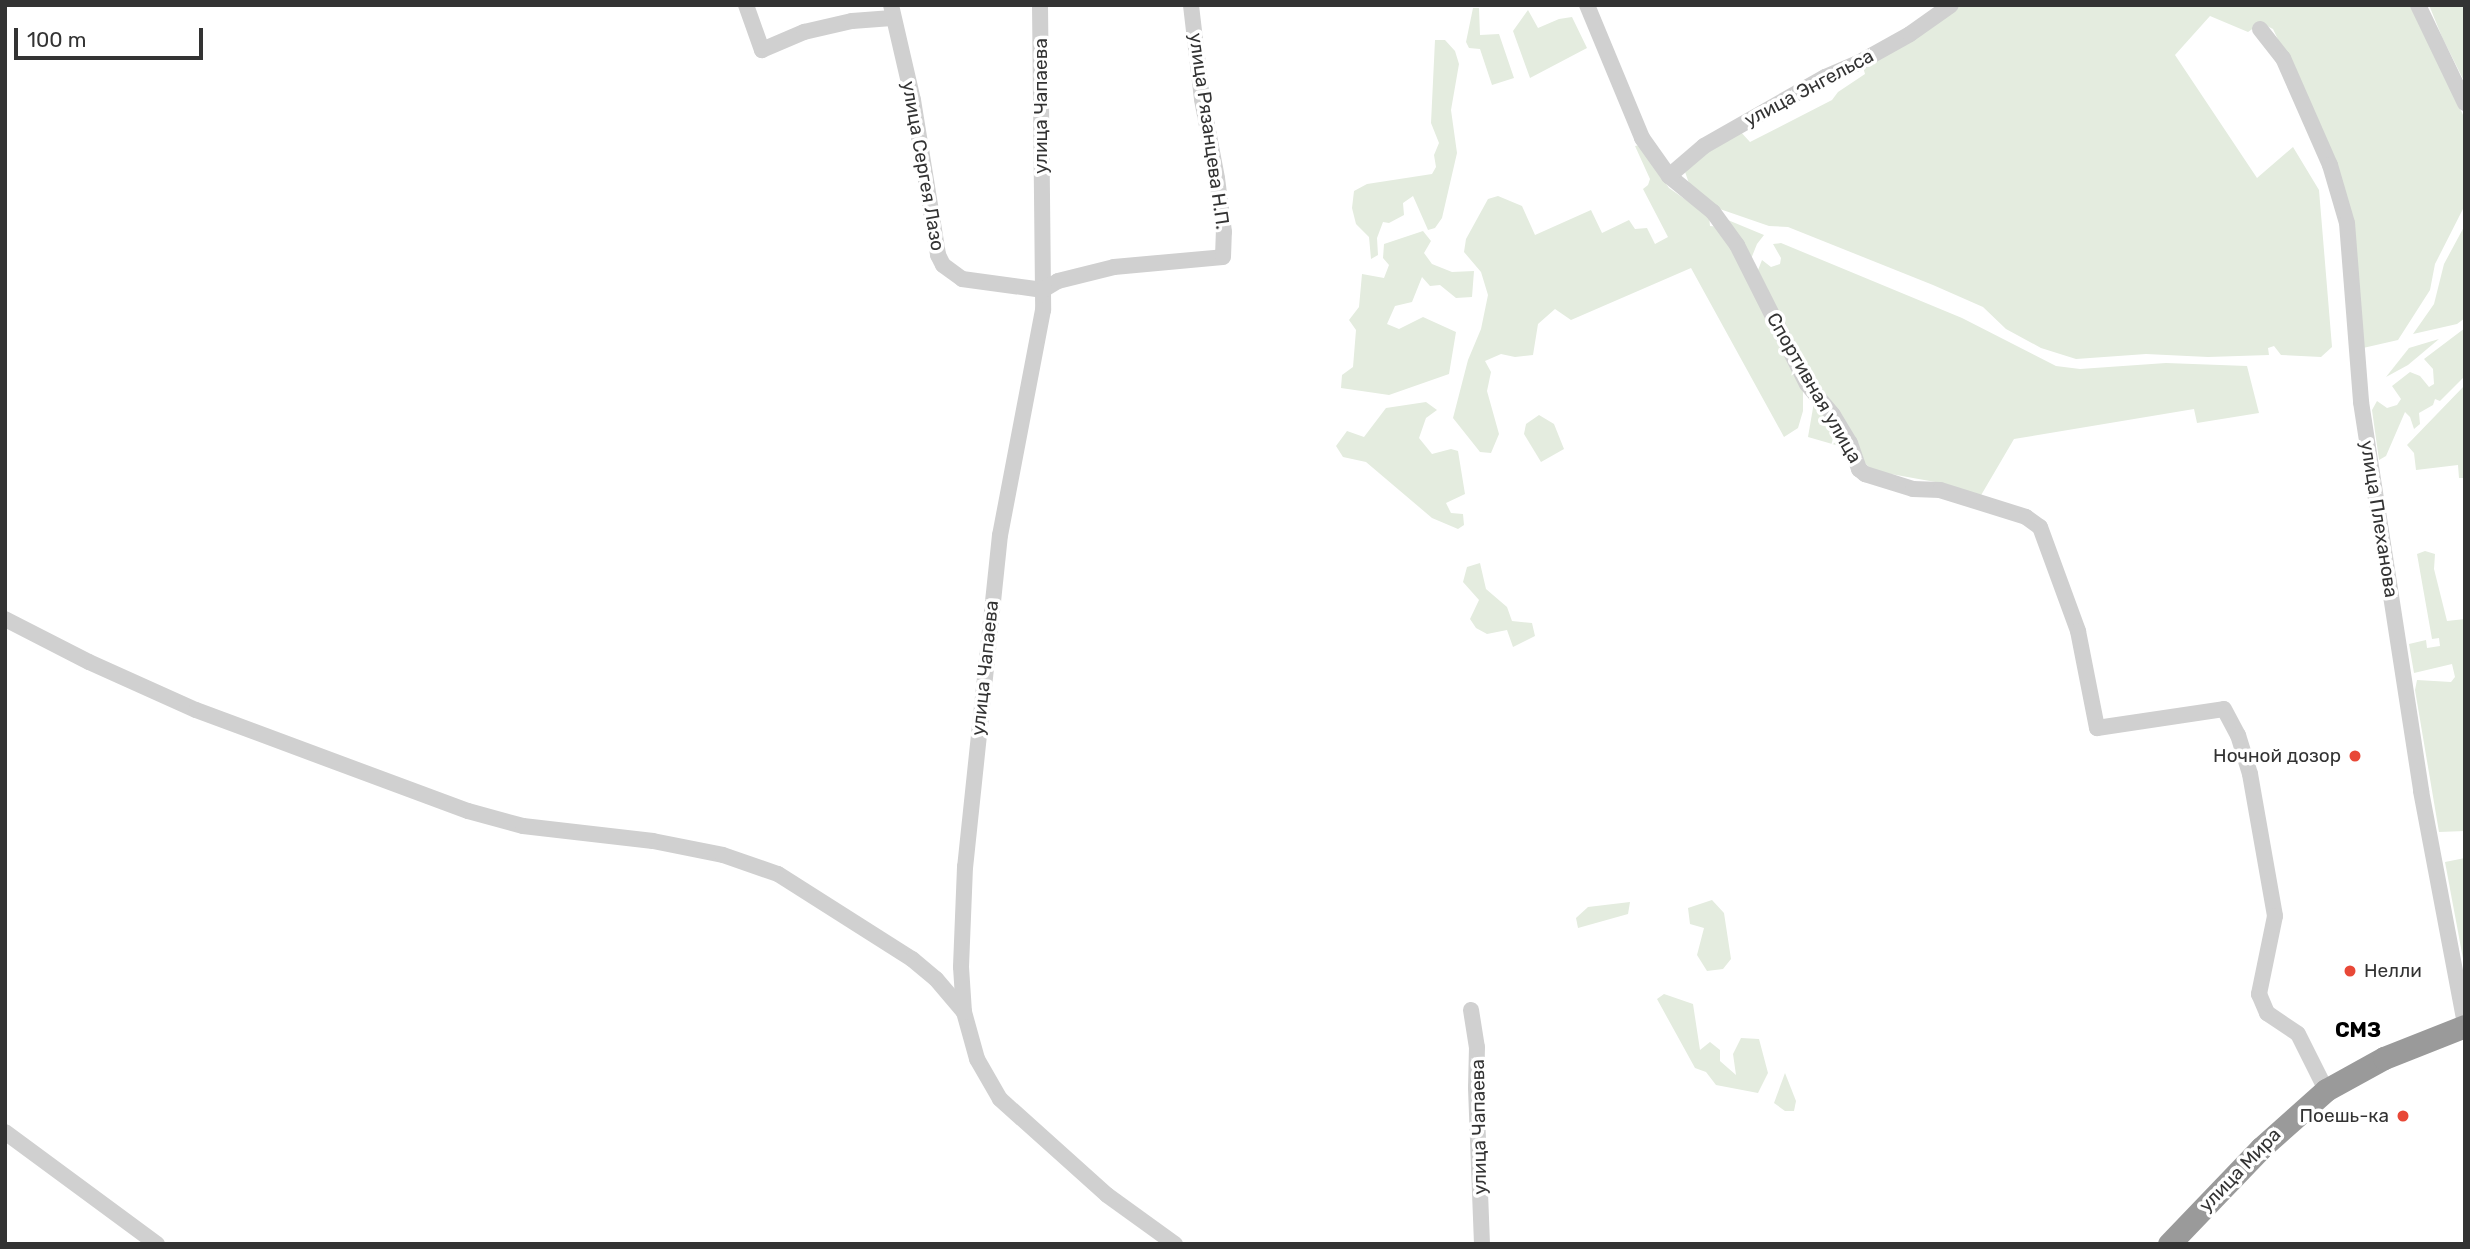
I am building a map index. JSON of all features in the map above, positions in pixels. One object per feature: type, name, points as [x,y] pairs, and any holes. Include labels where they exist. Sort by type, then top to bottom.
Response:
[{"type":"highway","name":"улица Мира","points":[[2169,1244],[2260,1148],[2326,1090],[2384,1058],[2465,1025]]},
{"type":"street","points":[[746,5],[762,50],[804,32],[892,12]]},
{"type":"street","name":"улица Чапаева","points":[[1040,5],[1044,310],[1000,535],[978,728],[965,867],[961,967],[964,1012],[977,1059],[1000,1099],[1107,1195],[1175,1244]]},
{"type":"street","name":"улица Рязанцева Н.П.","points":[[1043,290],[1058,281],[1115,267],[1223,257],[1219,192],[1191,5]]},
{"type":"street","name":"Спортивная улица","points":[[1587,5],[1642,138],[1669,176],[1713,212],[1737,245],[1807,384],[1833,415],[1850,443],[1859,469],[1865,474],[1913,489],[1940,490],[2026,517],[2040,527],[2078,631],[2097,728],[2224,709],[2238,735],[2250,774],[2275,916],[2259,994],[2267,1013],[2298,1034],[2326,1090]]},
{"type":"street","name":"улица Энгельса","points":[[1669,176],[1680,164],[1715,139],[1825,77],[1860,62],[1910,34],[1951,5]]},
{"type":"street","points":[[2418,5],[2465,103]]},
{"type":"street","name":"улица Сергея Лазо","points":[[892,12],[913,100],[938,255],[943,265],[962,279],[1043,290]]},
{"type":"street","name":"улица Плеханова","points":[[2260,29],[2283,58],[2330,165],[2347,223],[2361,402],[2421,791],[2465,1025]]},
{"type":"street","points":[[5,619],[89,662],[196,710],[468,811],[523,826],[653,841],[723,855],[778,874],[912,960],[936,979],[964,1012]]},
{"type":"street","name":"улица Чапаева","points":[[1471,1010],[1477,1047],[1482,1244]]},
{"type":"street","points":[[5,1132],[157,1244]]},
{"type":"shaded area","points":[[1959,5],[2410,5],[2465,119],[2465,205],[2435,264],[2430,290],[2398,340],[2363,348],[2324,135],[2273,29],[2261,23],[2248,32],[2210,16],[2175,55],[2257,178],[2293,147],[2319,190],[2332,347],[2321,357],[2281,355],[2274,346],[2268,348],[2269,355],[2208,357],[2146,354],[2076,359],[2041,348],[2006,329],[1983,307],[1788,227],[1769,226],[1714,207],[1691,189],[1684,169],[1739,130],[1750,142],[1832,100],[1838,92],[1865,74],[1863,67]]},
{"type":"shaded area","points":[[2429,5],[2465,5],[2465,83],[2442,37]]},
{"type":"shaded area","points":[[1473,8],[1479,8],[1480,35],[1499,34],[1514,78],[1492,85],[1480,49],[1469,48],[1466,42]]},
{"type":"shaded area","points":[[1528,10],[1538,28],[1572,17],[1587,48],[1530,78],[1513,31]]},
{"type":"shaded area","points":[[1435,40],[1445,40],[1455,51],[1459,64],[1451,110],[1457,153],[1442,218],[1435,228],[1428,230],[1413,196],[1403,203],[1404,215],[1389,223],[1383,222],[1377,238],[1378,255],[1371,259],[1369,237],[1356,224],[1352,208],[1354,191],[1367,184],[1432,174],[1436,167],[1434,155],[1439,143],[1431,123]]},
{"type":"shaded area","points":[[1640,145],[1669,188],[1709,216],[1710,226],[1720,227],[1803,386],[1803,411],[1798,428],[1784,437],[1691,268],[1571,320],[1555,309],[1538,324],[1533,355],[1515,357],[1501,354],[1485,361],[1491,372],[1487,391],[1499,434],[1491,453],[1480,452],[1453,418],[1468,360],[1481,329],[1488,295],[1481,272],[1464,252],[1466,239],[1488,199],[1498,196],[1522,206],[1535,235],[1591,210],[1602,233],[1629,220],[1635,229],[1647,228],[1655,244],[1668,237],[1643,189],[1650,179],[1635,146]]},
{"type":"shaded area","points":[[1723,218],[1764,235],[1749,264]]},
{"type":"shaded area","points":[[2465,225],[2465,318],[2457,324],[2413,334],[2434,304],[2444,264]]},
{"type":"shaded area","points":[[1423,231],[1431,241],[1424,253],[1432,264],[1452,272],[1474,271],[1472,297],[1456,298],[1440,285],[1430,286],[1422,277],[1412,302],[1395,306],[1387,324],[1399,329],[1423,317],[1456,332],[1449,374],[1389,395],[1341,388],[1342,375],[1353,367],[1356,330],[1349,320],[1359,307],[1362,274],[1384,278],[1389,265],[1383,258],[1384,244]]},
{"type":"shaded area","points":[[1781,243],[1962,318],[2056,366],[2080,369],[2166,363],[2247,366],[2259,413],[2197,423],[2194,409],[2014,439],[1980,497],[1941,483],[1874,471],[1861,460],[1809,379],[1758,270],[1762,260],[1771,267],[1780,264],[1781,258],[1773,244]]},
{"type":"shaded area","points":[[2465,328],[2465,376],[2440,401],[2435,399],[2433,405],[2419,413],[2420,424],[2414,429],[2405,412],[2386,456],[2379,460],[2372,410],[2377,401],[2387,408],[2397,405],[2401,399],[2392,386],[2410,372],[2420,376],[2429,387],[2434,384],[2433,369],[2424,359]]},
{"type":"shaded area","points":[[2439,339],[2408,365],[2386,377],[2409,348]]},
{"type":"shaded area","points":[[2465,385],[2465,478],[2459,478],[2458,465],[2416,470],[2414,453],[2407,445]]},
{"type":"shaded area","points":[[1426,402],[1437,410],[1426,418],[1419,438],[1432,454],[1451,449],[1458,451],[1465,494],[1446,503],[1451,513],[1463,514],[1464,525],[1458,529],[1432,518],[1366,462],[1343,457],[1336,446],[1347,431],[1364,437],[1386,408]]},
{"type":"shaded area","points":[[1814,402],[1822,408],[1846,448],[1808,437]]},
{"type":"shaded area","points":[[1539,415],[1554,424],[1564,449],[1541,462],[1524,434],[1526,424]]},
{"type":"shaded area","points":[[2425,551],[2435,554],[2434,569],[2447,621],[2465,619],[2465,831],[2439,832],[2415,690],[2417,680],[2451,682],[2455,677],[2452,664],[2414,673],[2409,644],[2426,640],[2427,648],[2440,646],[2439,638],[2432,639],[2417,554]]},
{"type":"shaded area","points":[[1480,563],[1486,589],[1507,607],[1512,621],[1532,623],[1535,636],[1513,647],[1507,630],[1487,634],[1476,628],[1470,619],[1479,600],[1463,582],[1467,567]]},
{"type":"shaded area","points":[[2465,858],[2465,963],[2464,964],[2445,862]]},
{"type":"shaded area","points":[[1712,900],[1724,913],[1731,959],[1723,969],[1707,971],[1697,955],[1704,928],[1690,924],[1688,908]]},
{"type":"shaded area","points":[[1630,902],[1628,914],[1578,928],[1576,918],[1588,907]]},
{"type":"shaded area","points":[[1664,994],[1693,1004],[1700,1050],[1710,1042],[1720,1050],[1720,1061],[1736,1075],[1733,1054],[1741,1038],[1759,1039],[1768,1073],[1758,1093],[1716,1085],[1706,1072],[1695,1068],[1657,999]]},
{"type":"shaded area","points":[[1785,1073],[1796,1101],[1794,1111],[1785,1111],[1774,1103]]},
{"type":"place","name":"Ночной дозор","points":[[2355,756]]},
{"type":"place","name":"Нелли","points":[[2350,971]]},
{"type":"place","name":"Поешь-ка","points":[[2403,1116]]},
{"type":"district","name":"СМЗ","points":[[2358,1030]]}]
